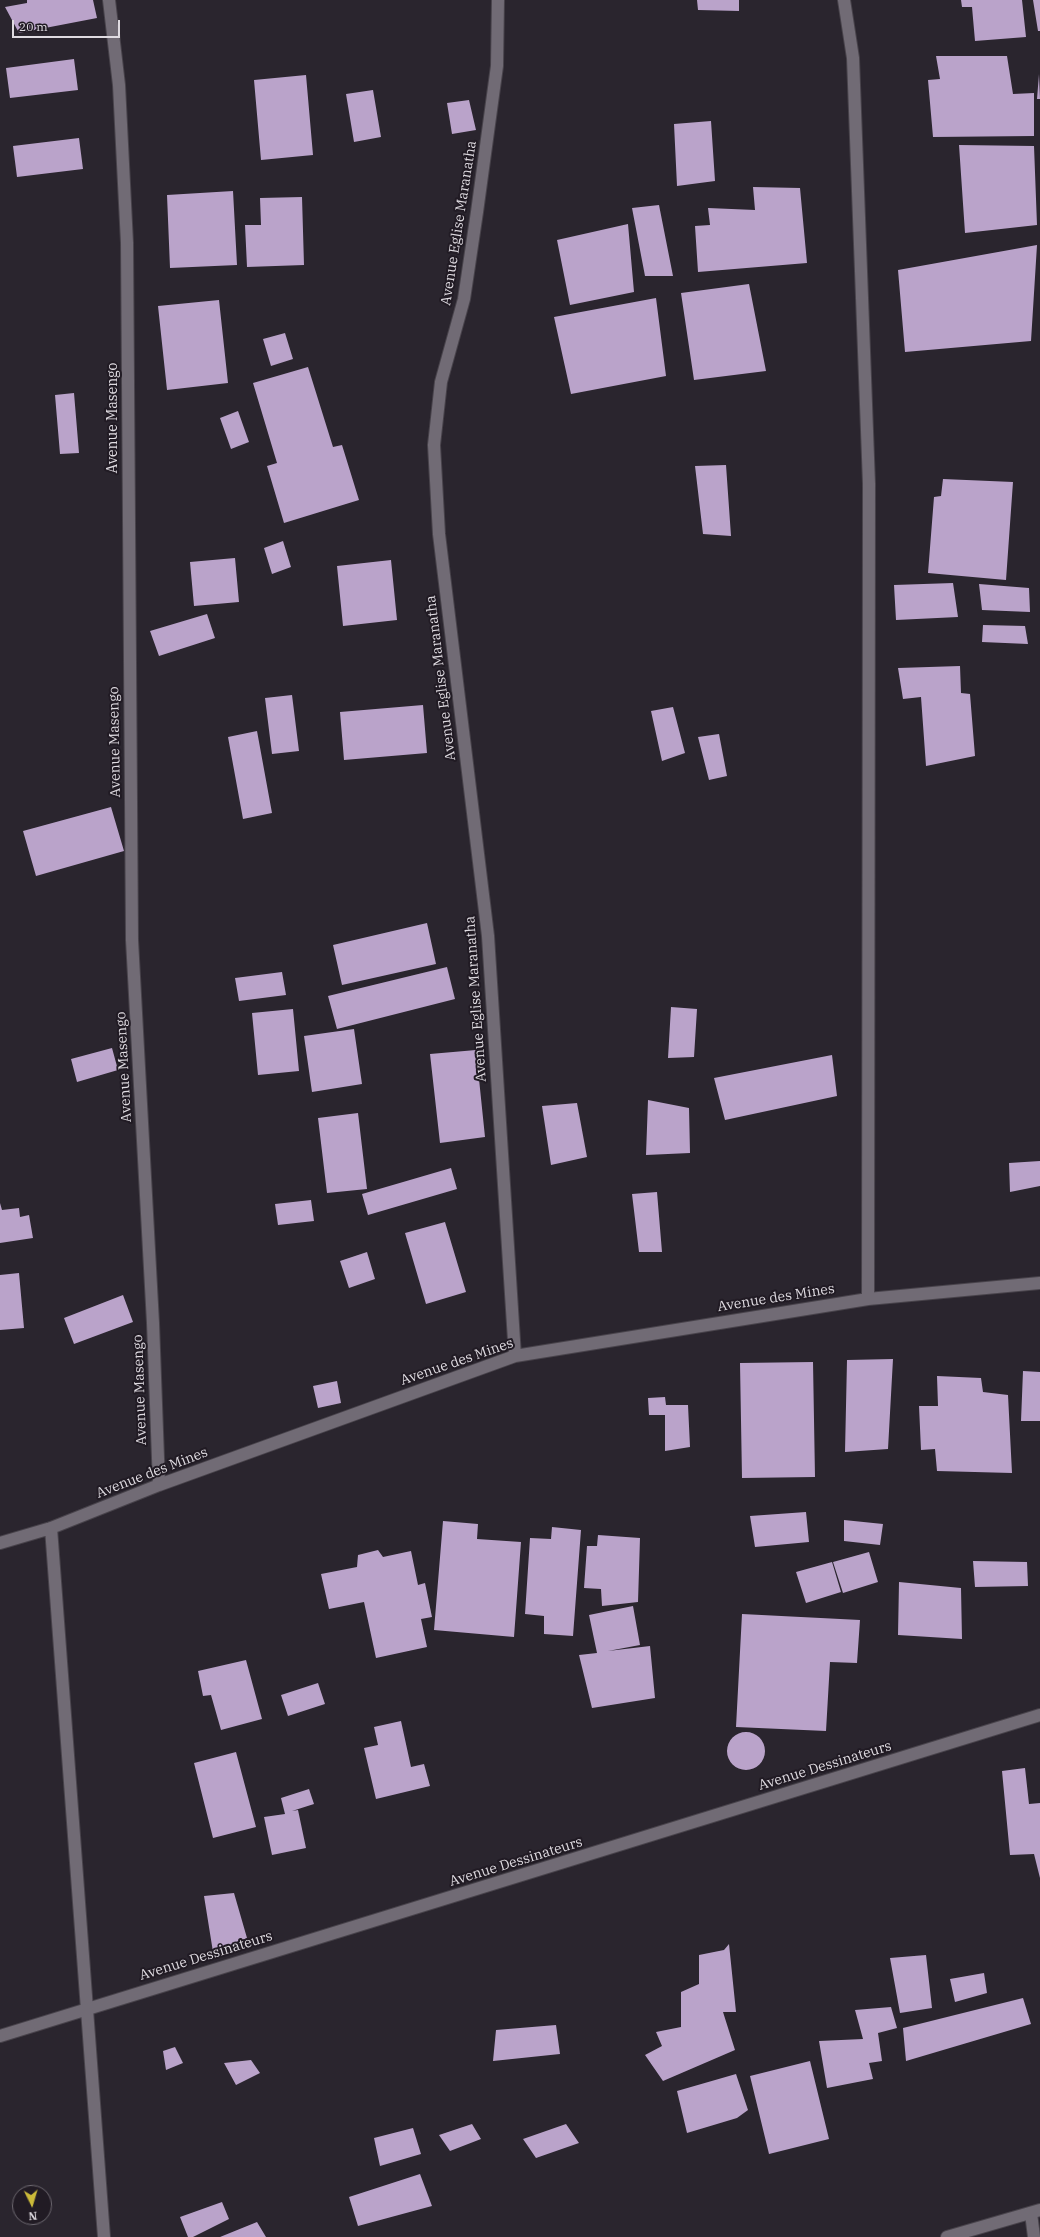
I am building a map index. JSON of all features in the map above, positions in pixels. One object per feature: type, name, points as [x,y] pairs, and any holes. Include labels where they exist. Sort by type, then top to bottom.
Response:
[{"type":"street","name":"Avenue Masengo","points":[[109,0],[119,85],[127,243],[132,940],[153,1323],[159,1485]]},
{"type":"street","name":"Avenue Eglise Maranatha","points":[[498,0],[497,66],[476,220],[464,299],[441,382],[434,445],[439,534],[488,936],[515,1356]]},
{"type":"street","points":[[844,0],[853,58],[869,484],[868,1299]]},
{"type":"street","name":"Avenue des Mines","points":[[0,1543],[50,1528],[159,1485],[515,1356],[868,1299],[1040,1283]]},
{"type":"street","points":[[50,1528],[104,2237]]},
{"type":"street","name":"Avenue Dessinateurs","points":[[0,2036],[1040,1715]]},
{"type":"street","points":[[947,2237],[1035,2212],[1034,2237]]},
{"type":"building","points":[[27,0],[93,0],[97,18],[19,33],[5,7],[27,3]]},
{"type":"building","points":[[697,0],[739,0],[739,11],[698,10]]},
{"type":"building","points":[[961,0],[1022,0],[1026,37],[975,41],[972,7],[962,7]]},
{"type":"building","points":[[1033,0],[1040,0],[1040,31],[1038,31]]},
{"type":"building","points":[[936,56],[1007,56],[1013,94],[1034,93],[1034,136],[933,137],[928,80],[940,79]]},
{"type":"building","points":[[74,59],[78,90],[10,98],[6,68]]},
{"type":"building","points":[[1039,74],[1040,99],[1037,99]]},
{"type":"building","points":[[306,75],[313,155],[261,160],[254,80]]},
{"type":"building","points":[[373,90],[381,137],[354,142],[346,94]]},
{"type":"building","points":[[469,100],[476,130],[452,134],[447,103]]},
{"type":"building","points":[[711,121],[715,181],[677,186],[674,124]]},
{"type":"building","points":[[79,138],[83,169],[17,177],[13,146]]},
{"type":"building","points":[[959,145],[1034,146],[1037,225],[965,233]]},
{"type":"building","points":[[753,187],[800,188],[807,263],[698,272],[695,226],[710,225],[708,208],[755,210]]},
{"type":"building","points":[[233,191],[237,265],[170,268],[167,195]]},
{"type":"building","points":[[302,197],[304,265],[247,267],[245,225],[261,225],[260,198]]},
{"type":"building","points":[[659,205],[673,276],[645,276],[632,208]]},
{"type":"building","points":[[628,224],[634,292],[570,305],[557,240]]},
{"type":"building","points":[[1037,245],[1031,341],[905,352],[898,270]]},
{"type":"building","points":[[749,284],[766,371],[694,380],[681,293]]},
{"type":"building","points":[[656,298],[666,376],[571,394],[554,317]]},
{"type":"building","points":[[219,300],[228,383],[167,390],[158,306]]},
{"type":"building","points":[[285,333],[293,359],[271,366],[263,339]]},
{"type":"building","points":[[308,367],[333,447],[342,445],[359,500],[284,523],[267,466],[277,463],[253,383]]},
{"type":"building","points":[[74,393],[79,453],[60,454],[55,395]]},
{"type":"building","points":[[238,411],[249,442],[231,449],[220,418]]},
{"type":"building","points":[[726,465],[731,536],[703,534],[695,466]]},
{"type":"building","points":[[943,479],[1013,482],[1006,580],[928,573],[934,497],[941,496]]},
{"type":"building","points":[[283,541],[291,567],[272,574],[264,548]]},
{"type":"building","points":[[235,558],[239,602],[194,606],[190,562]]},
{"type":"building","points":[[391,560],[397,620],[343,626],[337,566]]},
{"type":"building","points":[[953,583],[958,617],[896,620],[894,585]]},
{"type":"building","points":[[979,584],[1029,588],[1030,612],[982,610]]},
{"type":"building","points":[[207,614],[215,638],[159,656],[150,631]]},
{"type":"building","points":[[983,625],[1025,626],[1028,644],[982,642]]},
{"type":"building","points":[[960,666],[961,693],[970,694],[975,756],[926,766],[921,697],[903,699],[898,668]]},
{"type":"building","points":[[292,695],[299,751],[272,754],[265,698]]},
{"type":"building","points":[[423,705],[427,753],[344,760],[340,712]]},
{"type":"building","points":[[673,707],[685,753],[662,761],[651,711]]},
{"type":"building","points":[[257,731],[272,813],[243,819],[228,737]]},
{"type":"building","points":[[719,734],[727,776],[709,780],[698,737]]},
{"type":"building","points":[[111,807],[124,851],[36,876],[23,831]]},
{"type":"building","points":[[427,923],[436,964],[342,985],[333,945]]},
{"type":"building","points":[[447,967],[455,999],[337,1029],[328,996]]},
{"type":"building","points":[[282,972],[286,995],[239,1001],[235,978]]},
{"type":"building","points":[[671,1007],[697,1009],[694,1057],[668,1058]]},
{"type":"building","points":[[293,1009],[299,1071],[258,1075],[252,1013]]},
{"type":"building","points":[[354,1029],[362,1084],[312,1092],[304,1036]]},
{"type":"building","points":[[112,1048],[118,1070],[77,1082],[71,1059]]},
{"type":"building","points":[[476,1050],[485,1137],[440,1143],[430,1054]]},
{"type":"building","points":[[832,1055],[837,1096],[725,1120],[714,1078]]},
{"type":"building","points":[[648,1100],[689,1108],[690,1153],[646,1155]]},
{"type":"building","points":[[577,1103],[587,1157],[551,1165],[542,1106]]},
{"type":"building","points":[[358,1113],[367,1189],[327,1193],[318,1118]]},
{"type":"building","points":[[1040,1161],[1040,1186],[1010,1192],[1009,1163]]},
{"type":"building","points":[[451,1168],[457,1189],[368,1215],[362,1194]]},
{"type":"building","points":[[657,1192],[662,1252],[639,1252],[632,1194]]},
{"type":"building","points":[[311,1200],[314,1221],[278,1225],[275,1204]]},
{"type":"building","points":[[0,1203],[2,1210],[19,1208],[20,1217],[29,1215],[33,1238],[0,1243]]},
{"type":"building","points":[[445,1222],[466,1292],[426,1304],[405,1233]]},
{"type":"building","points":[[367,1252],[375,1279],[349,1288],[340,1261]]},
{"type":"building","points":[[19,1273],[24,1328],[0,1330],[0,1275]]},
{"type":"building","points":[[123,1295],[133,1322],[74,1344],[64,1318]]},
{"type":"building","points":[[893,1359],[888,1449],[845,1452],[847,1360]]},
{"type":"building","points":[[813,1362],[815,1477],[742,1478],[740,1363]]},
{"type":"building","points":[[1023,1371],[1040,1372],[1040,1421],[1021,1421]]},
{"type":"building","points":[[937,1376],[981,1378],[983,1392],[1008,1395],[1012,1473],[937,1471],[935,1449],[921,1450],[919,1406],[938,1406]]},
{"type":"building","points":[[337,1381],[341,1403],[318,1408],[313,1386]]},
{"type":"building","points":[[665,1397],[666,1405],[688,1405],[690,1447],[665,1451],[665,1415],[649,1415],[648,1398]]},
{"type":"building","points":[[806,1512],[809,1542],[755,1547],[750,1516]]},
{"type":"building","points":[[844,1520],[883,1524],[880,1545],[844,1541]]},
{"type":"building","points":[[443,1521],[478,1524],[477,1539],[521,1542],[514,1637],[434,1630]]},
{"type":"building","points":[[552,1527],[581,1530],[573,1636],[544,1634],[544,1616],[525,1614],[530,1538],[551,1539]]},
{"type":"building","points":[[598,1535],[640,1538],[638,1602],[602,1606],[601,1589],[584,1588],[587,1546],[597,1546]]},
{"type":"building","points":[[378,1550],[383,1557],[411,1551],[418,1585],[425,1583],[432,1617],[421,1619],[427,1647],[376,1658],[364,1602],[329,1609],[321,1574],[357,1567],[358,1555]]},
{"type":"building","points":[[869,1552],[878,1582],[843,1593],[833,1562]]},
{"type":"building","points":[[973,1561],[1027,1562],[1028,1586],[975,1587]]},
{"type":"building","points":[[832,1562],[841,1592],[806,1603],[796,1572]]},
{"type":"building","points":[[899,1582],[961,1588],[962,1639],[898,1635]]},
{"type":"building","points":[[633,1606],[640,1645],[608,1651],[650,1646],[655,1698],[592,1708],[579,1655],[597,1653],[589,1615]]},
{"type":"building","points":[[742,1614],[860,1620],[857,1663],[830,1662],[826,1731],[736,1727]]},
{"type":"building","points":[[246,1660],[262,1719],[221,1730],[211,1695],[203,1696],[198,1671]]},
{"type":"building","points":[[318,1683],[325,1704],[288,1716],[281,1695]]},
{"type":"building","points":[[401,1721],[411,1767],[424,1764],[430,1786],[376,1799],[364,1748],[378,1745],[374,1727]]},
{"type":"building","points":[[742,1732],[750,1732],[760,1737],[764,1744],[764,1758],[760,1765],[750,1770],[742,1770],[732,1765],[730,1762],[727,1755],[727,1747],[732,1737],[735,1735]]},
{"type":"building","points":[[236,1752],[256,1827],[213,1838],[194,1763]]},
{"type":"building","points":[[1025,1768],[1029,1804],[1040,1803],[1040,1878],[1034,1854],[1010,1855],[1002,1771]]},
{"type":"building","points":[[309,1789],[314,1804],[292,1811],[298,1810],[306,1848],[272,1855],[264,1817],[285,1814],[281,1798]]},
{"type":"building","points":[[234,1893],[247,1938],[213,1952],[204,1896]]},
{"type":"building","points":[[729,1944],[736,2012],[723,2012],[735,2050],[663,2081],[645,2055],[662,2046],[656,2032],[681,2027],[681,1992],[699,1984],[699,1955],[724,1950]]},
{"type":"building","points":[[926,1955],[932,2008],[900,2013],[890,1958]]},
{"type":"building","points":[[984,1973],[987,1993],[955,2002],[950,1979]]},
{"type":"building","points":[[1023,1998],[1031,2024],[906,2061],[903,2028]]},
{"type":"building","points":[[891,2007],[897,2028],[878,2033],[882,2061],[869,2063],[873,2079],[827,2088],[819,2041],[863,2039],[855,2010]]},
{"type":"building","points":[[556,2025],[560,2054],[493,2061],[496,2030]]},
{"type":"building","points":[[175,2047],[183,2063],[166,2070],[163,2051]]},
{"type":"building","points":[[251,2060],[260,2073],[236,2085],[224,2063]]},
{"type":"building","points":[[810,2061],[829,2139],[769,2154],[750,2076]]},
{"type":"building","points":[[736,2074],[748,2110],[737,2118],[687,2133],[677,2091]]},
{"type":"building","points":[[472,2124],[481,2139],[450,2151],[439,2135]]},
{"type":"building","points":[[566,2124],[579,2143],[536,2158],[523,2139]]},
{"type":"building","points":[[413,2128],[421,2154],[380,2166],[374,2138]]},
{"type":"building","points":[[420,2174],[432,2206],[358,2226],[349,2197]]},
{"type":"building","points":[[222,2202],[229,2219],[193,2237],[188,2237],[180,2217]]},
{"type":"building","points":[[257,2222],[266,2237],[220,2237]]}]
